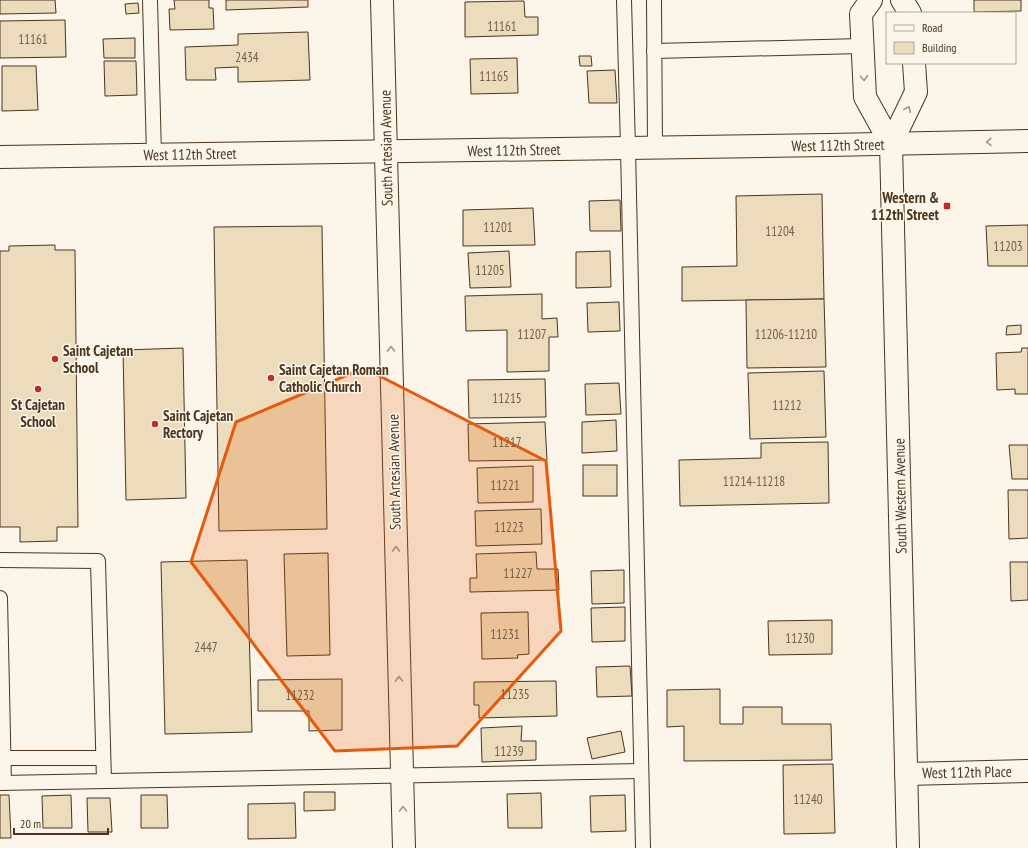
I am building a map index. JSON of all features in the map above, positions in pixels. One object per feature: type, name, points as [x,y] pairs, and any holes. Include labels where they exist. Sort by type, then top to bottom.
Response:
[{"type":"street","name":"South Artesian Avenue","points":[[382,0],[404,848]]},
{"type":"street","name":"South Western Avenue","points":[[871,0],[861,14],[865,97],[891,144]]},
{"type":"street","points":[[902,0],[909,12]]},
{"type":"street","name":"South Western Avenue","points":[[908,848],[891,144],[916,92],[914,64]]},
{"type":"street","name":"West 112th Street","points":[[0,157],[1028,141]]},
{"type":"street","name":"West 112th Place","points":[[906,774],[1028,771]]},
{"type":"lane","points":[[150,0],[154,155]]},
{"type":"lane","points":[[624,0],[643,848]]},
{"type":"lane","points":[[654,0],[655,147]]},
{"type":"lane","points":[[654,51],[862,46]]},
{"type":"lane","points":[[0,560],[98,561],[104,781]]},
{"type":"lane","points":[[0,598],[3,758],[2,783],[641,771]]},
{"type":"lane","points":[[3,758],[103,758]]},
{"type":"highlighted area","points":[[364,368],[546,461],[561,631],[457,746],[335,751],[191,562],[236,422]]},
{"type":"building","points":[[0,0],[55,0],[56,13],[0,14]]},
{"type":"building","points":[[174,0],[209,0],[209,8],[213,8],[214,29],[170,30],[169,9],[175,9]]},
{"type":"building","points":[[226,0],[308,0],[308,7],[226,10]]},
{"type":"building","points":[[974,0],[1021,0],[1021,11],[974,12]]},
{"type":"building","points":[[524,1],[525,17],[538,17],[538,35],[465,37],[465,2]]},
{"type":"building","points":[[138,3],[139,13],[126,14],[125,4]]},
{"type":"building","points":[[65,20],[66,57],[0,58],[0,21]]},
{"type":"building","points":[[308,32],[310,80],[238,82],[238,67],[215,68],[216,80],[186,80],[185,47],[238,45],[238,34]]},
{"type":"building","points":[[135,38],[135,58],[104,58],[103,39]]},
{"type":"building","points":[[579,56],[591,56],[592,66],[580,66]]},
{"type":"building","points":[[517,58],[518,93],[471,94],[470,59]]},
{"type":"building","points":[[104,61],[136,61],[137,95],[105,96]]},
{"type":"building","points":[[2,66],[36,66],[38,110],[2,111]]},
{"type":"building","points":[[615,70],[617,103],[589,103],[587,71]]},
{"type":"building","points":[[822,194],[824,299],[682,301],[682,267],[737,266],[736,196]]},
{"type":"building","points":[[620,200],[621,231],[590,231],[589,201]]},
{"type":"building","points":[[533,208],[535,245],[463,246],[463,210]]},
{"type":"building","points":[[1028,225],[1028,266],[988,266],[986,226]]},
{"type":"building","name":"Saint Cajetan Roman Catholic Church","points":[[322,226],[327,529],[219,531],[214,227]]},
{"type":"building","name":"St Cajetan School","points":[[55,245],[55,250],[75,250],[78,527],[57,527],[57,541],[20,542],[20,527],[0,527],[0,251],[9,251],[9,246]]},
{"type":"building","points":[[509,251],[511,287],[470,288],[468,253]]},
{"type":"building","points":[[610,251],[611,287],[576,288],[576,252]]},
{"type":"building","points":[[542,294],[542,319],[557,318],[558,337],[549,337],[549,371],[507,372],[507,330],[466,331],[465,296]]},
{"type":"building","points":[[824,299],[826,367],[747,368],[746,300]]},
{"type":"building","points":[[619,302],[620,331],[588,332],[587,303]]},
{"type":"building","points":[[1021,325],[1021,334],[1006,335],[1007,326]]},
{"type":"building","name":"Saint Cajetan Rectory","points":[[183,348],[186,498],[126,500],[123,350]]},
{"type":"building","points":[[1022,348],[1028,348],[1028,394],[1015,394],[1015,389],[997,390],[996,353],[1021,352]]},
{"type":"building","points":[[824,371],[826,437],[750,439],[748,373]]},
{"type":"building","points":[[545,379],[546,417],[469,418],[468,380]]},
{"type":"building","points":[[619,383],[621,414],[586,415],[585,384]]},
{"type":"building","points":[[616,420],[617,451],[582,453],[582,422]]},
{"type":"building","points":[[545,422],[547,460],[469,461],[468,424]]},
{"type":"building","points":[[828,442],[829,503],[680,506],[679,460],[761,458],[761,443]]},
{"type":"building","points":[[1009,445],[1028,445],[1028,479],[1012,479]]},
{"type":"building","points":[[583,465],[617,465],[617,496],[583,496]]},
{"type":"building","points":[[533,466],[533,502],[478,503],[477,468]]},
{"type":"building","points":[[1008,490],[1028,490],[1028,538],[1009,539]]},
{"type":"building","points":[[541,509],[542,544],[476,546],[475,511]]},
{"type":"building","points":[[536,552],[537,569],[558,569],[559,590],[470,592],[470,578],[477,578],[476,554]]},
{"type":"building","points":[[328,553],[330,655],[287,656],[284,554]]},
{"type":"building","points":[[247,560],[252,732],[165,734],[161,562]]},
{"type":"building","points":[[1010,562],[1028,562],[1028,600],[1011,601]]},
{"type":"building","points":[[624,570],[624,603],[592,604],[591,571]]},
{"type":"building","points":[[625,607],[625,641],[592,642],[591,608]]},
{"type":"building","points":[[528,612],[529,654],[517,655],[518,658],[482,659],[481,613]]},
{"type":"building","points":[[832,620],[832,654],[769,655],[768,621]]},
{"type":"building","points":[[630,666],[632,696],[597,697],[596,667]]},
{"type":"building","points":[[342,679],[342,730],[309,731],[309,711],[258,711],[258,680]]},
{"type":"building","points":[[556,681],[557,716],[479,718],[479,705],[474,705],[474,682]]},
{"type":"building","points":[[720,689],[720,724],[743,724],[743,707],[782,707],[782,724],[831,724],[832,760],[684,761],[684,726],[667,727],[667,690]]},
{"type":"building","points":[[522,726],[521,741],[536,741],[536,760],[482,762],[481,728]]},
{"type":"building","points":[[621,731],[625,752],[592,759],[587,738]]},
{"type":"building","points":[[833,764],[835,833],[784,834],[783,765]]},
{"type":"building","points":[[304,792],[335,792],[335,810],[304,811]]},
{"type":"building","points":[[541,793],[542,828],[508,828],[507,794]]},
{"type":"building","points":[[0,795],[9,795],[11,838],[0,838]]},
{"type":"building","points":[[71,795],[72,828],[43,828],[42,796]]},
{"type":"building","points":[[141,795],[167,795],[168,828],[141,828]]},
{"type":"building","points":[[625,795],[626,831],[591,832],[590,796]]},
{"type":"building","points":[[87,798],[110,798],[112,832],[88,832]]},
{"type":"building","points":[[295,803],[296,838],[248,839],[248,804]]},
{"type":"place","name":"Western & 112th Street","points":[[947,206]]},
{"type":"place","name":"Saint Cajetan School","points":[[55,359]]},
{"type":"place","name":"Saint Cajetan Roman Catholic Church","points":[[271,378]]},
{"type":"place","name":"St Cajetan School","points":[[38,389]]},
{"type":"place","name":"Saint Cajetan Rectory","points":[[155,424]]}]
